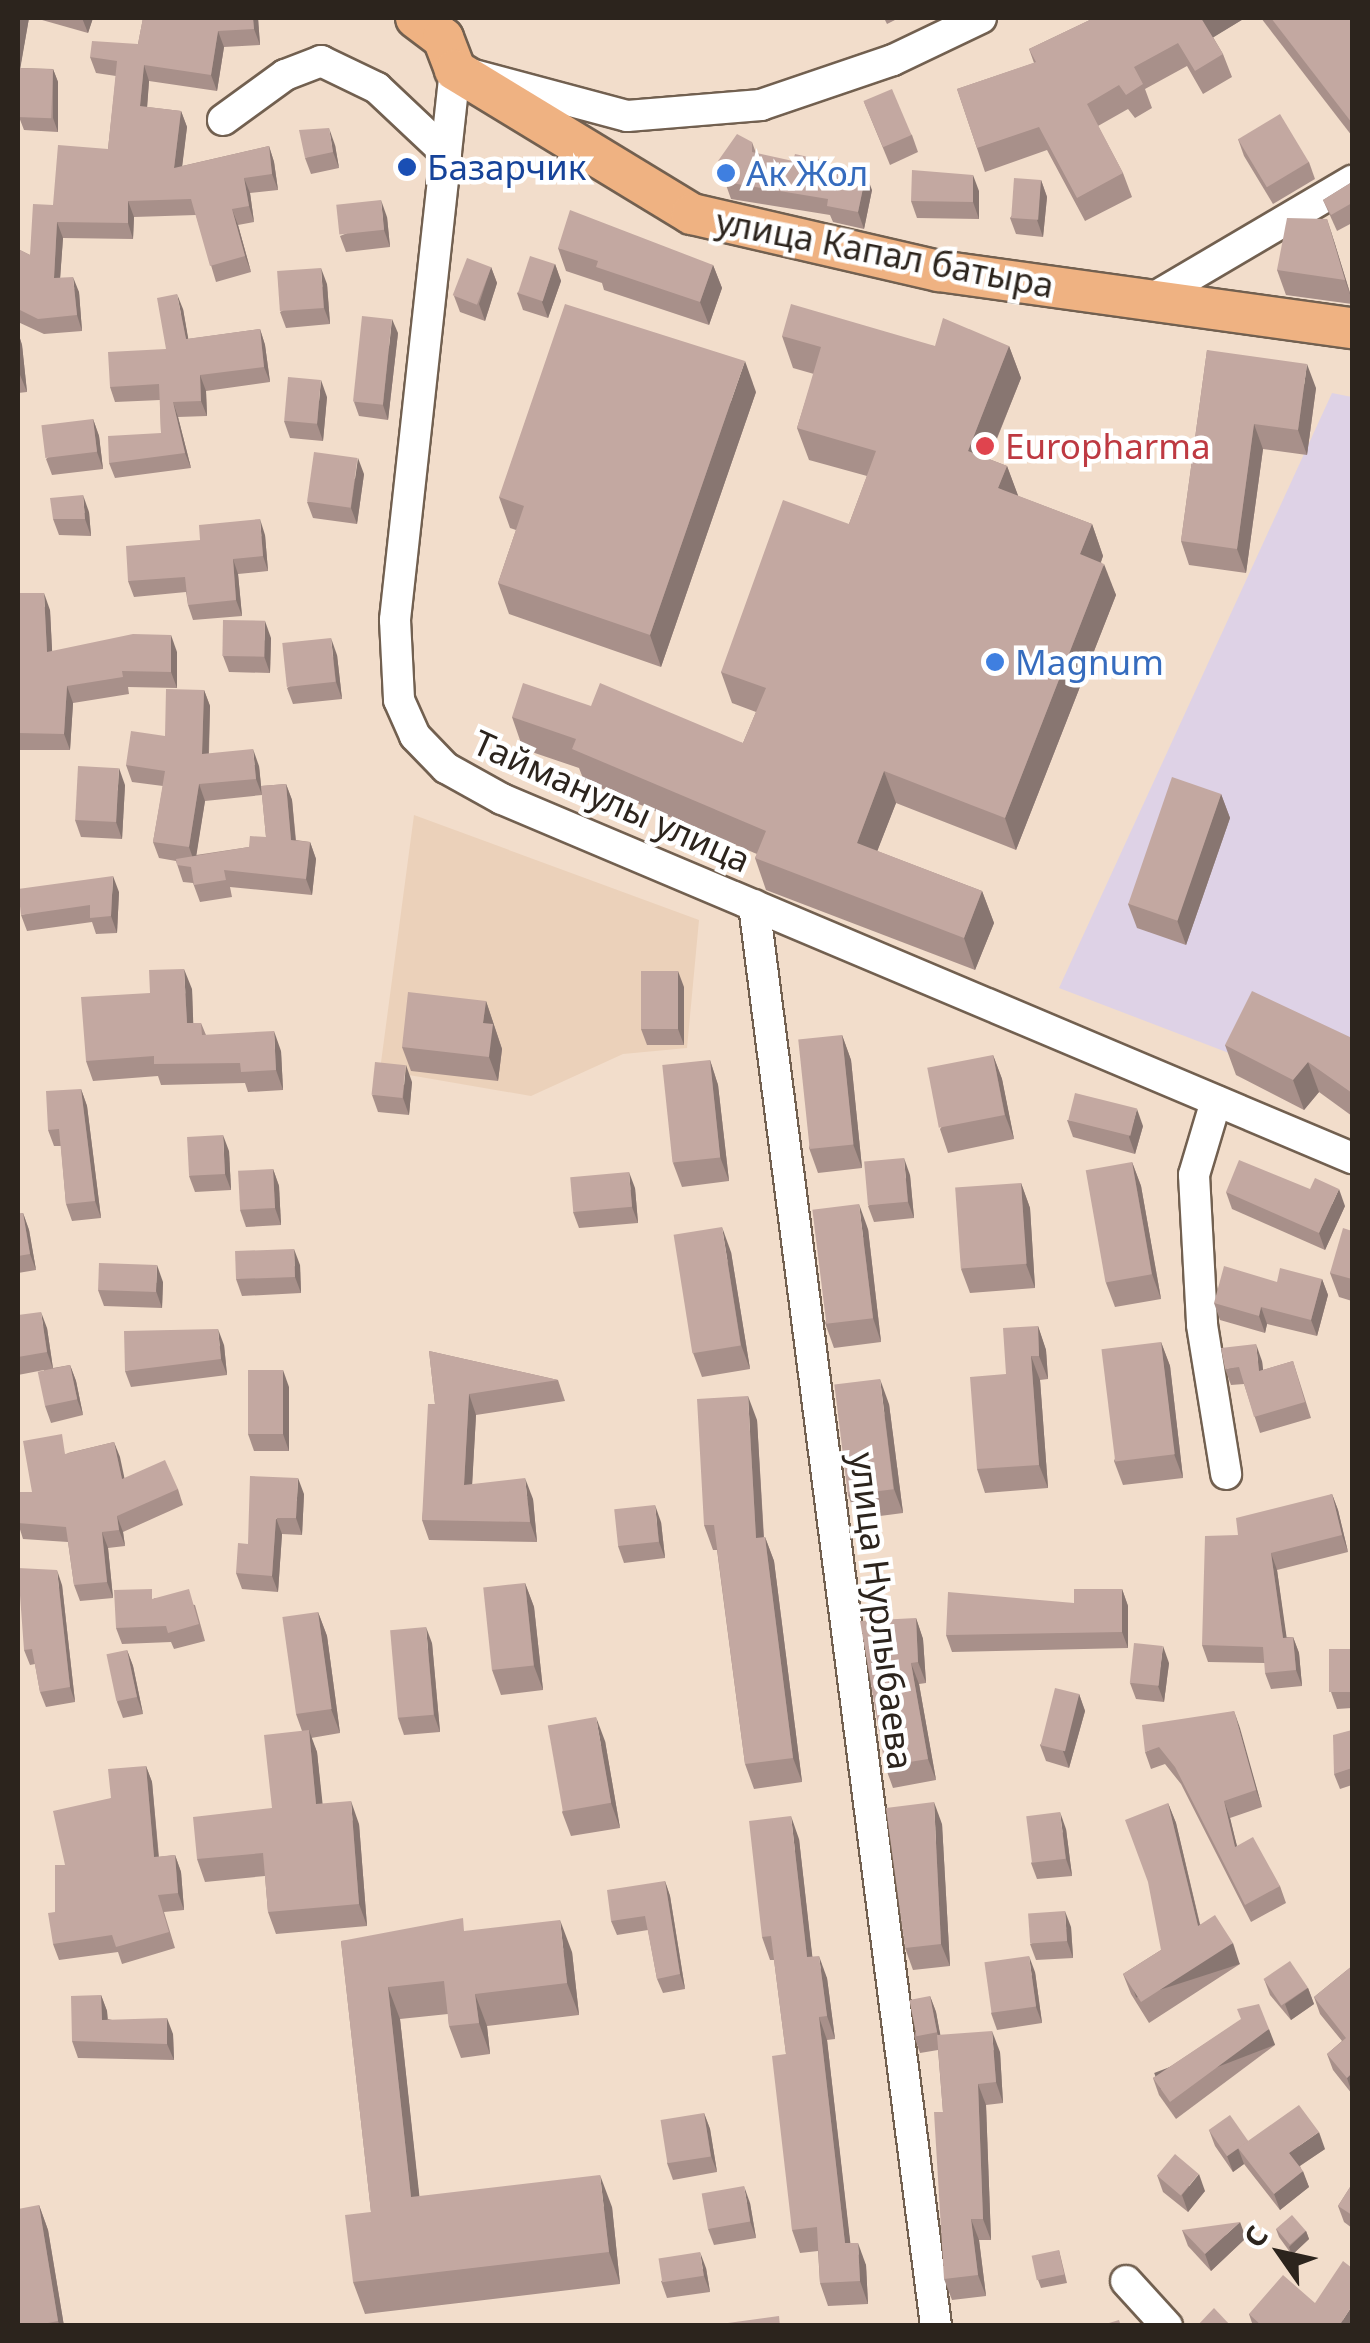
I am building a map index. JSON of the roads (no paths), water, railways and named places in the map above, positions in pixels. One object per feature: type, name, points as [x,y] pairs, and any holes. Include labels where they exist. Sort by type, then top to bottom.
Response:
[{"type":"main road","name":"улица Капал батыра","points":[[438,42],[692,214],[939,271],[1352,328]]},
{"type":"street","points":[[438,42],[628,116],[762,105],[893,60],[981,18]]},
{"type":"street","name":"Тайманулы улица","points":[[438,42],[446,153],[395,620],[398,700],[415,736],[446,768],[502,799],[1352,1158]]},
{"type":"street","points":[[223,120],[285,76],[321,61],[377,88],[446,153]]},
{"type":"street","points":[[1148,301],[1352,181]]},
{"type":"street","name":"улица Нурлыбаева","points":[[754,905],[936,2326]]},
{"type":"street","points":[[1216,1101],[1194,1176],[1202,1325],[1226,1474]]},
{"type":"street","points":[[1126,2280],[1167,2326]]},
{"type":"place","name":"Базарчик","points":[[407,167]]},
{"type":"place","name":"Ак Жол","points":[[726,173]]},
{"type":"place","name":"Europharma","points":[[985,446]]},
{"type":"place","name":"Magnum","points":[[995,662]]}]
